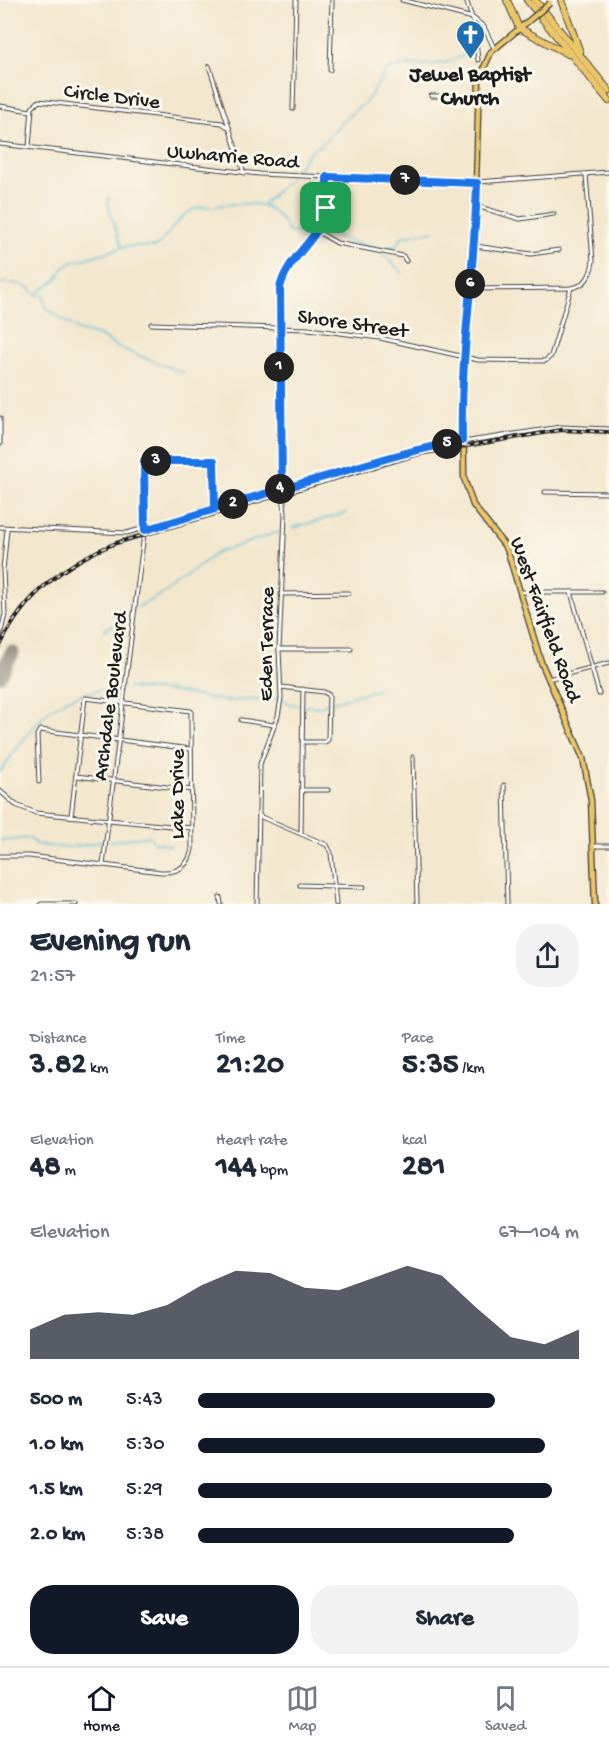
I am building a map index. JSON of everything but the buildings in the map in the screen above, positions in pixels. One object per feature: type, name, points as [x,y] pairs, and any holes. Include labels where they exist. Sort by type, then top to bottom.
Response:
[{"type":"highway","points":[[507,0],[519,28],[580,60]]},
{"type":"highway","points":[[527,0],[609,91]]},
{"type":"highway","points":[[535,0],[609,101]]},
{"type":"highway","points":[[561,0],[580,60]]},
{"type":"main road","points":[[494,48],[552,2]]},
{"type":"main road","name":"West Fairfield Road","points":[[494,48],[483,66],[478,96],[475,246],[464,357],[462,441],[464,478],[469,496],[478,512],[503,541],[548,679],[583,760],[589,788],[595,904]]},
{"type":"street","points":[[293,109],[296,0]]},
{"type":"street","points":[[330,70],[332,0]]},
{"type":"street","points":[[402,0],[472,18],[484,27],[494,48]]},
{"type":"street","points":[[465,0],[472,18],[478,60]]},
{"type":"street","points":[[209,66],[245,173]]},
{"type":"street","points":[[431,96],[478,96]]},
{"type":"street","name":"Circle Drive","points":[[31,111],[34,104],[39,101],[222,123],[229,128]]},
{"type":"street","points":[[0,106],[31,111],[28,147]]},
{"type":"street","name":"Uwharrie Road","points":[[0,144],[245,173],[327,177],[477,183],[609,172]]},
{"type":"street","points":[[470,289],[571,288],[583,284],[592,264],[586,174]]},
{"type":"street","points":[[327,177],[326,208],[318,232],[338,243],[403,256],[406,261]]},
{"type":"street","points":[[476,206],[520,219],[555,214]]},
{"type":"street","name":"Eden Terrace","points":[[257,904],[261,758],[280,707],[281,687],[279,649],[285,515],[282,489],[279,327],[282,280],[293,260],[318,232]]},
{"type":"street","points":[[475,246],[531,254],[559,250]]},
{"type":"street","name":"Shore Street","points":[[151,324],[279,327],[366,336],[478,360],[549,359],[571,288]]},
{"type":"street","points":[[0,418],[0,444]]},
{"type":"street","points":[[0,527],[110,534],[145,530],[410,450],[561,427],[609,429]]},
{"type":"street","name":"Archdale Boulevard","points":[[103,865],[145,530],[144,461],[214,461],[215,509]]},
{"type":"street","points":[[544,492],[609,493]]},
{"type":"street","points":[[0,636],[5,614],[1,570],[7,529]]},
{"type":"street","points":[[521,592],[602,592]]},
{"type":"street","points":[[572,592],[599,694]]},
{"type":"street","points":[[281,594],[349,593]]},
{"type":"street","points":[[279,649],[351,649]]},
{"type":"street","points":[[548,679],[609,663]]},
{"type":"street","points":[[281,687],[326,692],[330,703],[328,740],[302,742]]},
{"type":"street","points":[[301,833],[303,689]]},
{"type":"street","name":"Lake Drive","points":[[0,856],[29,856],[161,872],[177,870],[190,857],[192,828],[191,711],[85,698],[81,735]]},
{"type":"street","points":[[241,720],[274,725]]},
{"type":"street","points":[[39,782],[38,731],[191,749]]},
{"type":"street","points":[[71,816],[81,735]]},
{"type":"street","points":[[413,757],[417,904]]},
{"type":"street","points":[[76,776],[192,790]]},
{"type":"street","points":[[504,785],[507,904]]},
{"type":"street","points":[[302,790],[328,790]]},
{"type":"street","points":[[0,791],[26,810],[192,828]]},
{"type":"street","points":[[259,816],[329,847],[336,904]]},
{"type":"street","points":[[593,846],[609,846]]},
{"type":"street","points":[[300,885],[364,887]]},
{"type":"street","points":[[220,897],[221,904]]},
{"type":"street","points":[[41,904],[76,904]]},
{"type":"waterway","points":[[294,174],[309,152],[322,144],[347,117],[367,101],[387,70],[409,65],[452,61],[473,48]]},
{"type":"waterway","points":[[263,204],[291,177]]},
{"type":"waterway","points":[[109,197],[108,205],[121,246]]},
{"type":"waterway","points":[[38,293],[57,279],[63,268],[73,262],[128,246],[156,247],[182,218],[198,208],[258,204],[275,212],[288,232],[313,233]]},
{"type":"waterway","points":[[378,249],[396,246],[403,236],[434,231]]},
{"type":"waterway","points":[[323,233],[377,249]]},
{"type":"waterway","points":[[383,254],[402,273]]},
{"type":"waterway","points":[[0,283],[15,283],[30,288],[34,294],[44,296],[45,307],[78,330],[100,336],[119,348],[184,373]]},
{"type":"waterway","points":[[292,528],[346,513]]},
{"type":"waterway","points":[[138,607],[169,590],[216,553],[279,532]]},
{"type":"waterway","points":[[104,630],[121,621],[132,611]]},
{"type":"waterway","points":[[0,772],[37,723],[62,702],[98,690],[123,688]]},
{"type":"waterway","points":[[128,688],[169,691],[226,701],[278,699]]},
{"type":"waterway","points":[[332,702],[380,689]]},
{"type":"waterway","points":[[283,699],[290,704],[300,705]]},
{"type":"waterway","points":[[305,706],[320,707],[327,703]]},
{"type":"waterway","points":[[110,841],[150,836],[153,842],[171,846]]},
{"type":"waterway","points":[[0,841],[30,838],[35,844],[61,847],[87,845],[103,840]]},
{"type":"runway","points":[[0,675],[12,653]]},
{"type":"railway","points":[[0,646],[21,611],[48,583],[80,560],[116,543],[419,454],[561,430],[609,432]]},
{"type":"place","name":"Jewel Baptist Church","points":[[470,60]]},
{"type":"route","points":[[326,208],[320,229],[290,264],[280,288],[282,489],[145,530],[144,461],[214,461],[215,509],[282,489],[360,466],[410,450],[462,441],[466,324],[474,254],[477,183],[327,177],[326,208]]}]
